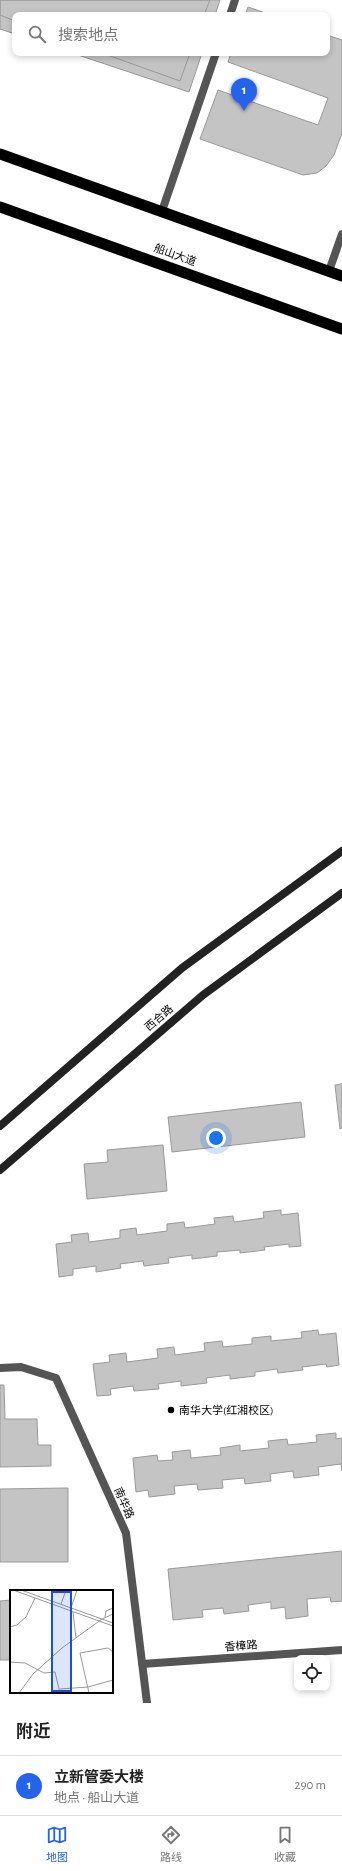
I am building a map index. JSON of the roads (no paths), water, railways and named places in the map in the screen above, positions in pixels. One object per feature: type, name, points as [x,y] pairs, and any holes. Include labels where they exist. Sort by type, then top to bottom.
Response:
[{"type":"highway","points":[[0,154],[342,276]]},
{"type":"highway","name":"船山大道","points":[[0,207],[342,329]]},
{"type":"main road","name":"西合路","points":[[0,1126],[182,968],[342,851]]},
{"type":"main road","name":"西合路","points":[[0,1170],[203,995],[342,893]]},
{"type":"street","points":[[231,12],[235,0]]},
{"type":"street","points":[[162,211],[215,56]]},
{"type":"street","points":[[328,271],[342,234]]},
{"type":"street","name":"南华路","points":[[0,1368],[22,1367],[56,1378],[126,1533],[147,1703]]},
{"type":"street","name":"香樟路","points":[[142,1664],[342,1650]]},
{"type":"place","name":"立新管委大楼","points":[[244,111]]},
{"type":"place","name":"南华大学(红湘校区)","points":[[171,1410]]}]
